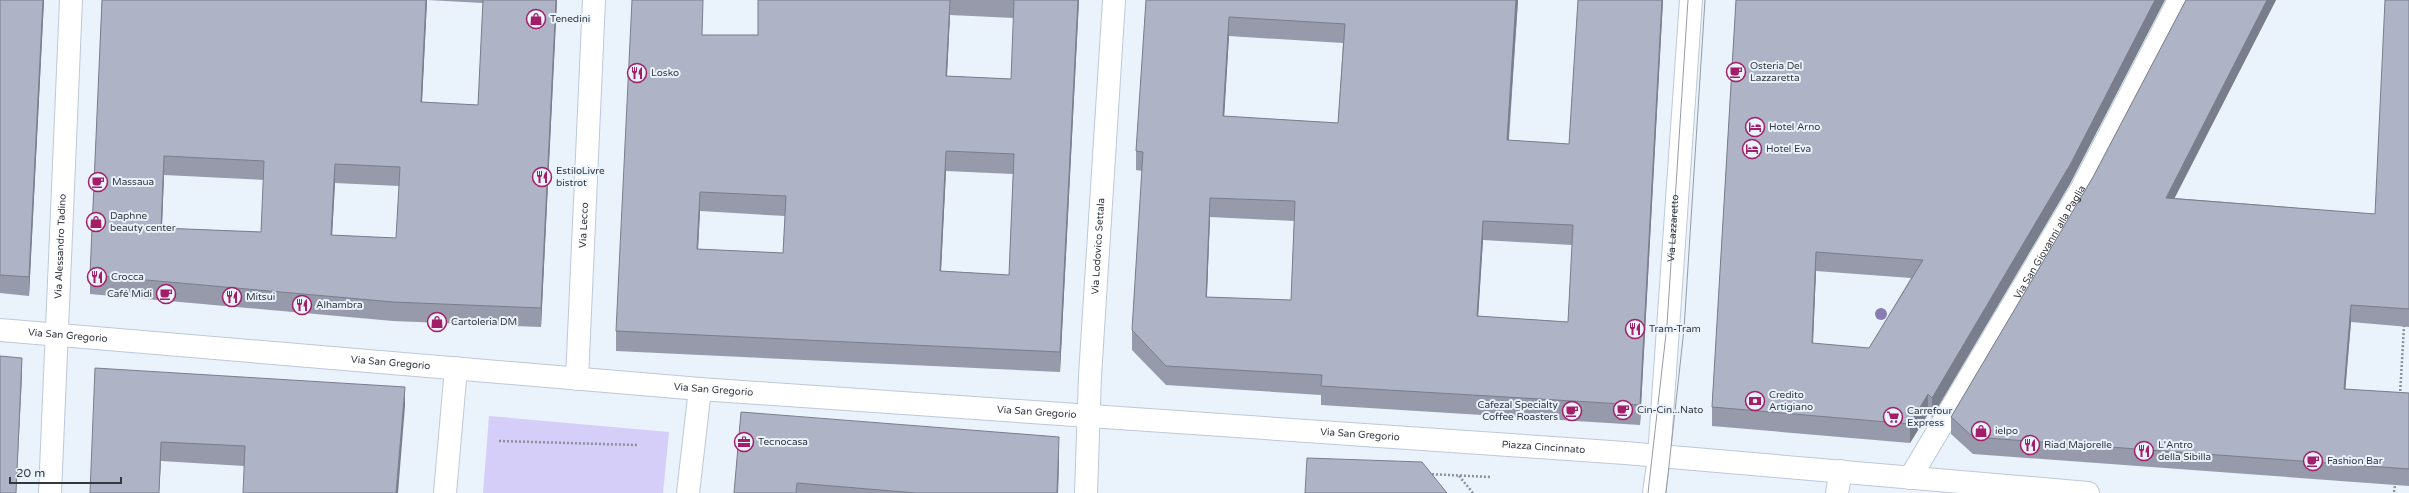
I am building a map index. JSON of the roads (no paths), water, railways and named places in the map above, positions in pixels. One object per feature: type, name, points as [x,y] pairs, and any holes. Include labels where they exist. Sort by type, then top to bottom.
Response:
[{"type":"street","name":"Via Alessandro Tadino","points":[[50,493],[58,335],[71,0]]},
{"type":"street","name":"Via Lecco","points":[[577,378],[594,0]]},
{"type":"street","name":"Via Lodovico Settala","points":[[1086,493],[1088,415],[1114,0]]},
{"type":"street","name":"Via Lazzaretto","points":[[1659,457],[1691,0]]},
{"type":"street","name":"Via San Giovanni alla Paglia","points":[[1910,478],[2082,188],[2179,0]]},
{"type":"street","name":"Via San Gregorio","points":[[0,330],[700,389],[1429,440]]},
{"type":"street","points":[[445,493],[456,368]]},
{"type":"street","points":[[688,493],[700,389]]},
{"type":"street","name":"Piazza Cincinnato","points":[[1429,440],[1841,470],[1910,478]]},
{"type":"street","points":[[1654,493],[1659,457]]},
{"type":"street","points":[[1838,493],[1841,470]]},
{"type":"street","points":[[1910,478],[2088,493]]},
{"type":"tram line","points":[[1648,493],[1667,325],[1688,0]]},
{"type":"tram line","points":[[1666,493],[1684,329],[1705,0]]},
{"type":"place","name":"Tenedini","points":[[536,19]]},
{"type":"place","name":"Osteria Del Lazzaretta","points":[[1736,72]]},
{"type":"place","name":"Losko","points":[[637,73]]},
{"type":"place","name":"Hotel Arno","points":[[1755,127]]},
{"type":"place","name":"Hotel Eva","points":[[1752,149]]},
{"type":"place","name":"EstiloLivre bistrot","points":[[542,177]]},
{"type":"place","name":"Massaua","points":[[98,182]]},
{"type":"place","name":"Daphne beauty center","points":[[96,222]]},
{"type":"place","name":"Crocca","points":[[97,277]]},
{"type":"place","name":"Café Midi","points":[[166,294]]},
{"type":"place","name":"Mitsui","points":[[232,297]]},
{"type":"place","name":"Alhambra","points":[[302,305]]},
{"type":"place","name":"Cartoleria DM","points":[[437,322]]},
{"type":"place","name":"Tram-Tram","points":[[1635,329]]},
{"type":"place","name":"Credito Artigiano","points":[[1755,401]]},
{"type":"place","name":"Cin-Cin...Nato","points":[[1623,410]]},
{"type":"place","name":"Cafezal Specialty Coffee Roasters","points":[[1572,411]]},
{"type":"place","name":"Carrefour Express","points":[[1893,417]]},
{"type":"place","name":"ielpo","points":[[1981,431]]},
{"type":"place","name":"Tecnocasa","points":[[744,442]]},
{"type":"place","name":"Riad Majorelle","points":[[2030,445]]},
{"type":"place","name":"L'Antro della Sibilla","points":[[2144,451]]},
{"type":"place","name":"Fashion Bar","points":[[2313,461]]}]
